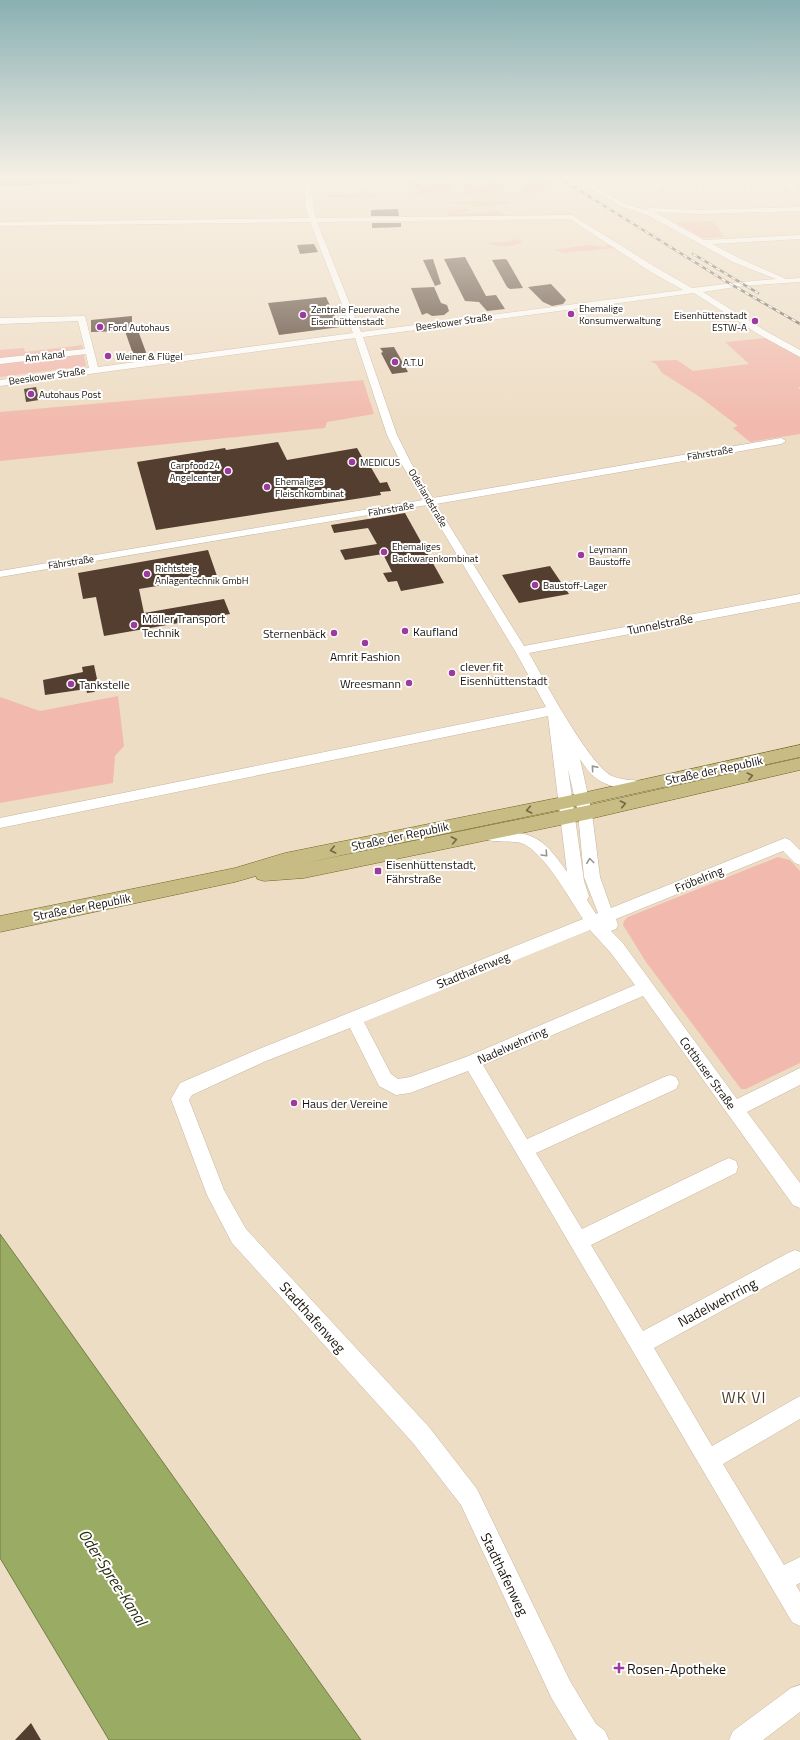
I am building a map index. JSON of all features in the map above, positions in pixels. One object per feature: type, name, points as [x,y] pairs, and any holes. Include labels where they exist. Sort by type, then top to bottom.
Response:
[{"type":"main road","name":"Straße der Republik","points":[[235,875],[304,871],[484,834],[575,808],[642,786],[800,751]]},
{"type":"main road","name":"Straße der Republik","points":[[0,924],[235,875],[285,860],[575,808],[800,764]]},
{"type":"street","name":"Oderlandstraße","points":[[328,260],[358,335],[392,436],[430,502],[521,651],[554,710],[598,773],[606,779],[619,783],[642,786]]},
{"type":"street","points":[[639,260],[654,270],[693,290],[800,354]]},
{"type":"street","points":[[736,260],[770,278]]},
{"type":"street","name":"Beeskower Straße","points":[[0,383],[94,369],[742,284],[770,278],[800,280]]},
{"type":"street","points":[[785,280],[800,289]]},
{"type":"street","name":"Beeskower Straße","points":[[0,322],[82,318],[94,369]]},
{"type":"street","name":"Am Kanal","points":[[0,361],[90,351]]},
{"type":"street","name":"Fährstraße","points":[[0,574],[430,502],[781,441]]},
{"type":"street","name":"Tunnelstraße","points":[[521,651],[800,598]]},
{"type":"street","points":[[0,823],[554,710]]},
{"type":"street","name":"Oderlandstraße","points":[[554,710],[575,808]]},
{"type":"street","name":"Oderlandstraße","points":[[566,729],[575,808]]},
{"type":"street","name":"Cottbuser Straße","points":[[575,808],[576,881],[595,915],[645,988],[800,1199]]},
{"type":"street","name":"Cottbuser Straße","points":[[575,808],[592,877],[595,915]]},
{"type":"street","name":"Cottbuser Straße","points":[[484,834],[523,838],[537,845],[595,915]]},
{"type":"street","name":"Fröbelring","points":[[595,915],[785,844],[800,859]]},
{"type":"street","name":"Stadthafenweg","points":[[595,915],[354,1019],[260,1056],[186,1089],[180,1099],[216,1195],[239,1236],[421,1435],[468,1497],[561,1690],[587,1733],[596,1740]]},
{"type":"street","name":"Nadelwehrring","points":[[645,988],[472,1062],[800,1614]]},
{"type":"street","points":[[354,1019],[385,1080],[396,1087],[410,1085],[472,1062]]},
{"type":"street","points":[[734,1109],[800,1076]]},
{"type":"street","points":[[524,1149],[670,1082]]},
{"type":"street","points":[[578,1241],[729,1167]]},
{"type":"street","name":"Nadelwehrring","points":[[639,1345],[795,1260]]},
{"type":"street","points":[[708,1460],[800,1407]]},
{"type":"street","points":[[780,1581],[800,1569]]},
{"type":"street","points":[[742,1740],[800,1697]]},
{"type":"shaded area","points":[[768,338],[800,355],[800,387],[798,388],[800,389],[800,434],[750,442],[733,428],[738,426],[700,397],[662,373],[656,364],[650,361],[677,360],[693,371],[749,364],[725,342]]},
{"type":"shaded area","points":[[82,345],[86,366],[0,377],[0,350],[24,348],[25,352]]},
{"type":"shaded area","points":[[363,380],[374,414],[327,422],[325,428],[0,461],[0,412]]},
{"type":"shaded area","points":[[118,696],[124,746],[115,756],[113,783],[0,803],[0,697],[40,711]]},
{"type":"shaded area","points":[[778,857],[790,860],[800,871],[800,1063],[746,1089],[741,1089],[646,962],[623,925],[624,921],[628,917]]},
{"type":"water","name":"Oder-Spree-Kanal","points":[[0,1234],[361,1740],[109,1740],[0,1558]]},
{"type":"building","points":[[423,260],[433,260],[441,284],[435,286]]},
{"type":"building","points":[[445,260],[467,260],[486,296],[496,295],[505,309],[487,311],[479,302],[465,301]]},
{"type":"building","points":[[492,260],[507,260],[523,288],[510,289],[507,287]]},
{"type":"building","points":[[551,284],[566,300],[563,304],[552,306],[543,302],[528,287]]},
{"type":"building","points":[[434,287],[441,303],[447,305],[449,311],[444,315],[432,316],[427,313],[422,315],[411,288]]},
{"type":"building","name":"Zentrale Feuerwache Eisenhüttenstadt","points":[[326,297],[340,327],[279,335],[268,303]]},
{"type":"building","points":[[132,316],[132,325],[136,325],[147,355],[134,357],[125,331],[91,332],[91,320]]},
{"type":"building","name":"A.T.U","points":[[394,347],[408,372],[392,374],[380,348]]},
{"type":"building","name":"Autohaus Post","points":[[36,387],[39,400],[26,402],[24,389]]},
{"type":"building","name":"Ehemaliges Fleischkombinat","points":[[278,442],[287,460],[357,448],[366,464],[369,464],[380,483],[387,482],[391,491],[380,492],[381,495],[156,530],[137,462],[225,448],[226,450]]},
{"type":"building","name":"Ehemaliges Backwarenkombinat","points":[[405,513],[444,583],[401,591],[397,581],[388,582],[383,573],[392,572],[383,554],[345,560],[340,550],[377,544],[368,528],[334,533],[331,525]]},
{"type":"building","points":[[208,550],[217,576],[139,589],[144,613],[224,599],[230,614],[104,636],[96,597],[83,599],[78,573]]},
{"type":"building","name":"Baustoff-Lager","points":[[550,566],[569,594],[519,603],[502,575]]},
{"type":"building","name":"Tankstelle","points":[[94,665],[99,688],[94,692],[87,693],[86,689],[45,695],[43,680],[83,672],[82,667]]},
{"type":"building","points":[[31,1723],[41,1740],[15,1740]]},
{"type":"railway","points":[[692,260],[800,324]]},
{"type":"railway","points":[[703,260],[758,293]]},
{"type":"place","name":"Ehemalige Konsumverwaltung","points":[[571,314]]},
{"type":"place","name":"Zentrale Feuerwache Eisenhüttenstadt","points":[[303,315]]},
{"type":"place","name":"Eisenhüttenstadt ESTW-A","points":[[755,321]]},
{"type":"place","name":"Ford Autohaus","points":[[100,327]]},
{"type":"place","name":"Weiner & Flügel","points":[[108,356]]},
{"type":"place","name":"A.T.U","points":[[395,362]]},
{"type":"place","name":"Autohaus Post","points":[[31,394]]},
{"type":"place","name":"MEDICUS","points":[[352,462]]},
{"type":"place","name":"Carpfood24 Angelcenter","points":[[228,471]]},
{"type":"place","name":"Ehemaliges Fleischkombinat","points":[[267,487]]},
{"type":"place","name":"Ehemaliges Backwarenkombinat","points":[[384,552]]},
{"type":"place","name":"Leymann Baustoffe","points":[[581,555]]},
{"type":"place","name":"Richtsteig Anlagentechnik GmbH","points":[[147,574]]},
{"type":"place","name":"Baustoff-Lager","points":[[535,585]]},
{"type":"place","name":"Möller Transport Technik","points":[[134,625]]},
{"type":"place","name":"Kaufland","points":[[405,631]]},
{"type":"place","name":"Sternenbäck","points":[[334,633]]},
{"type":"place","name":"Amrit Fashion","points":[[365,643]]},
{"type":"place","name":"clever fit Eisenhüttenstadt","points":[[452,673]]},
{"type":"place","name":"Wreesmann","points":[[409,683]]},
{"type":"place","name":"Tankstelle","points":[[71,684]]},
{"type":"place","name":"Eisenhüttenstadt, Fährstraße","points":[[378,871]]},
{"type":"place","name":"Haus der Vereine","points":[[294,1103]]},
{"type":"place","name":"Rosen-Apotheke","points":[[619,1668]]},
{"type":"district","name":"WK VI","points":[[744,1397]]}]
